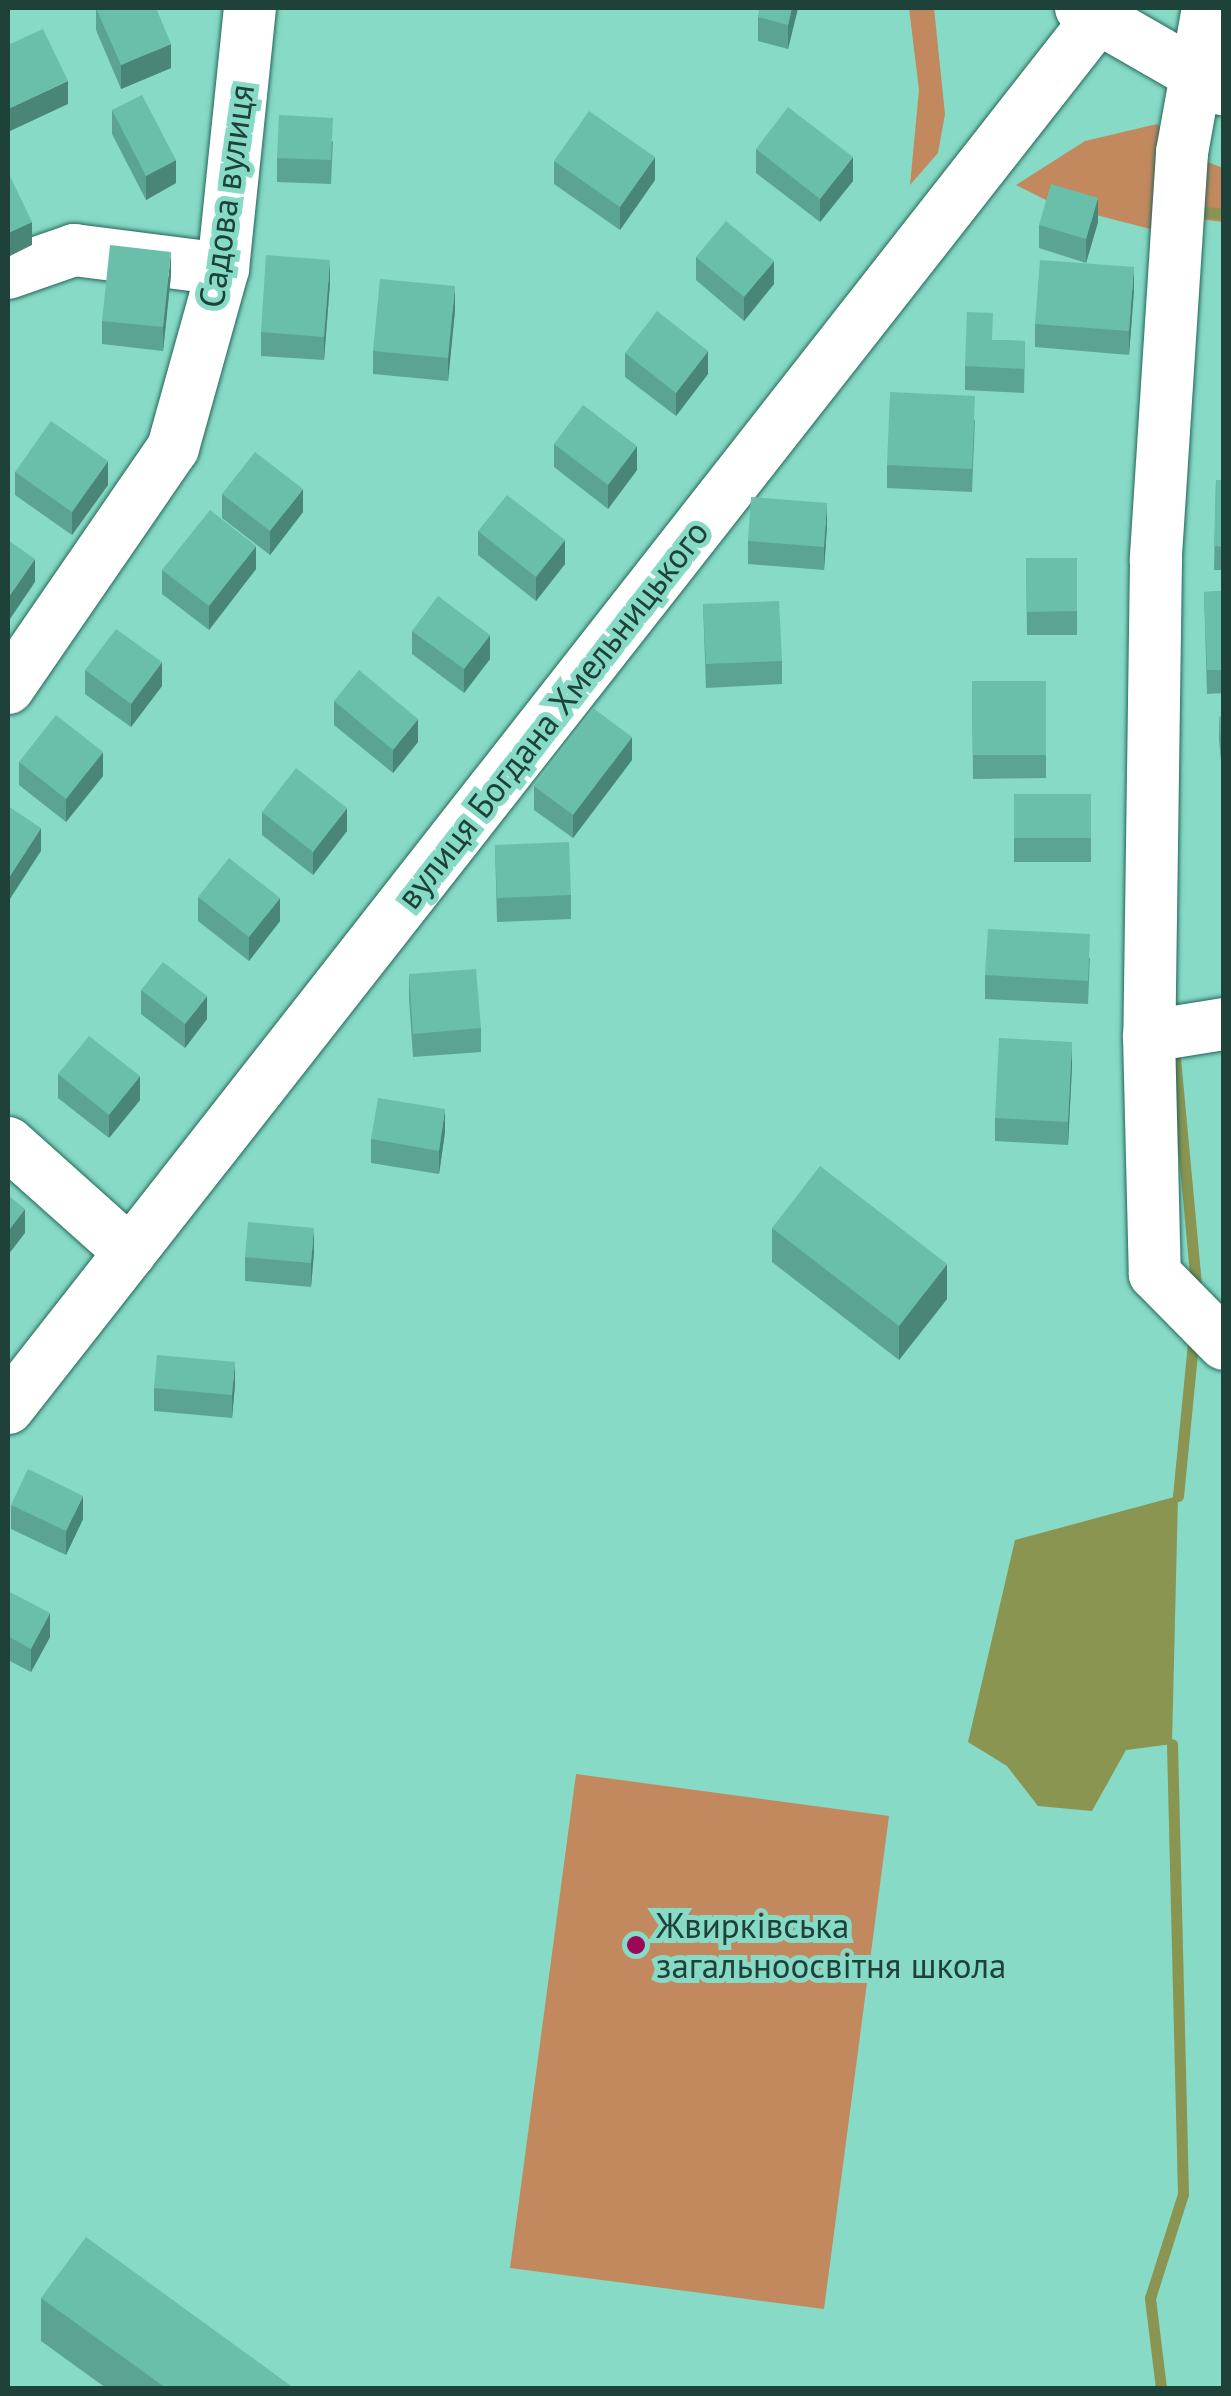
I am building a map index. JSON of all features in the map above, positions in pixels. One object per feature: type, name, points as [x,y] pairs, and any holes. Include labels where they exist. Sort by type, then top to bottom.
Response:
[{"type":"street","name":"Садова вулиця","points":[[8,688],[173,448],[224,269],[250,8]]},
{"type":"street","points":[[1208,8],[1208,83],[1156,559],[1149,1036],[1155,1274],[1224,1344]]},
{"type":"street","points":[[1089,14],[1208,83]]},
{"type":"street","name":"вулиця Богдана Хмельницького","points":[[8,1408],[1089,14]]},
{"type":"street","points":[[8,273],[74,250],[224,269]]},
{"type":"street","points":[[1149,1036],[1224,1024]]},
{"type":"street","points":[[8,1144],[130,1252]]},
{"type":"shaded area","points":[[909,8],[934,8],[945,114],[938,153],[910,185],[919,90]]},
{"type":"shaded area","points":[[1157,124],[1164,130],[1154,230],[1054,204],[1016,185],[1085,141]]},
{"type":"shaded area","points":[[1205,161],[1223,168],[1223,222],[1190,218]]},
{"type":"shaded area","points":[[1178,1496],[1172,1744],[1126,1750],[1092,1811],[1038,1806],[1007,1766],[968,1742],[1015,1540]]},
{"type":"shaded area","points":[[576,1774],[889,1816],[824,2309],[510,2268]]},
{"type":"building","points":[[96,8],[156,8],[171,44],[121,65]]},
{"type":"building","points":[[760,8],[792,8],[788,25],[758,17]]},
{"type":"building","points":[[43,29],[68,81],[8,109],[8,45]]},
{"type":"building","points":[[142,95],[176,160],[146,176],[112,110]]},
{"type":"building","points":[[788,107],[853,157],[820,199],[756,149]]},
{"type":"building","points":[[589,111],[655,157],[620,207],[554,161]]},
{"type":"building","points":[[279,115],[333,118],[331,160],[277,158]]},
{"type":"building","points":[[8,172],[32,222],[8,233]]},
{"type":"building","points":[[1051,184],[1098,198],[1086,239],[1039,225]]},
{"type":"building","points":[[726,221],[774,261],[744,297],[696,257]]},
{"type":"building","points":[[110,245],[171,252],[163,327],[102,321]]},
{"type":"building","points":[[266,255],[330,260],[324,337],[261,332]]},
{"type":"building","points":[[1040,260],[1134,267],[1129,331],[1035,324]]},
{"type":"building","points":[[380,279],[455,286],[448,358],[373,351]]},
{"type":"building","points":[[657,311],[708,351],[676,393],[625,353]]},
{"type":"building","points":[[967,312],[993,313],[992,340],[1025,341],[1024,369],[965,366]]},
{"type":"building","points":[[890,392],[975,396],[972,469],[887,465]]},
{"type":"building","points":[[583,405],[637,446],[608,485],[554,444]]},
{"type":"building","points":[[51,421],[108,461],[72,512],[15,472]]},
{"type":"building","points":[[255,452],[303,489],[270,531],[222,494]]},
{"type":"building","points":[[1216,480],[1224,480],[1224,547],[1214,546]]},
{"type":"building","points":[[507,495],[565,540],[536,577],[478,531]]},
{"type":"building","points":[[751,497],[827,503],[824,547],[748,541]]},
{"type":"building","points":[[210,510],[256,546],[209,606],[162,570]]},
{"type":"building","points":[[8,540],[35,559],[8,598]]},
{"type":"building","points":[[1026,558],[1077,558],[1077,611],[1027,612]]},
{"type":"building","points":[[1224,591],[1224,670],[1207,670],[1204,592]]},
{"type":"building","points":[[438,596],[490,635],[464,669],[412,631]]},
{"type":"building","points":[[779,601],[782,661],[706,664],[703,604]]},
{"type":"building","points":[[116,629],[162,662],[131,704],[85,670]]},
{"type":"building","points":[[359,670],[418,719],[393,750],[334,701]]},
{"type":"building","points":[[972,681],[1046,681],[1046,755],[973,755]]},
{"type":"building","points":[[593,708],[632,737],[573,815],[534,786]]},
{"type":"building","points":[[56,715],[103,752],[66,799],[19,762]]},
{"type":"building","points":[[1224,716],[1224,770],[1219,717]]},
{"type":"building","points":[[296,768],[347,808],[313,852],[262,812]]},
{"type":"building","points":[[1014,794],[1091,794],[1091,838],[1014,838]]},
{"type":"building","points":[[8,806],[41,828],[8,879]]},
{"type":"building","points":[[569,842],[571,895],[497,898],[495,845]]},
{"type":"building","points":[[229,858],[280,898],[249,937],[198,897]]},
{"type":"building","points":[[988,929],[1090,934],[1088,981],[985,975]]},
{"type":"building","points":[[163,962],[207,996],[185,1024],[141,990]]},
{"type":"building","points":[[476,969],[481,1028],[413,1034],[409,974]]},
{"type":"building","points":[[89,1036],[140,1076],[109,1115],[58,1074]]},
{"type":"building","points":[[999,1038],[1072,1042],[1068,1122],[995,1118]]},
{"type":"building","points":[[378,1098],[445,1109],[439,1151],[371,1139]]},
{"type":"building","points":[[820,1166],[947,1264],[899,1326],[772,1228]]},
{"type":"building","points":[[8,1195],[25,1209],[8,1231]]},
{"type":"building","points":[[248,1222],[314,1228],[311,1263],[245,1257]]},
{"type":"building","points":[[157,1355],[235,1362],[232,1395],[154,1388]]},
{"type":"building","points":[[28,1469],[83,1496],[66,1531],[11,1505]]},
{"type":"building","points":[[8,1591],[50,1613],[31,1649],[8,1636]]},
{"type":"building","points":[[86,2237],[294,2388],[166,2388],[41,2298]]},
{"type":"waterway","points":[[1192,211],[1224,214]]},
{"type":"waterway","points":[[1175,1058],[1196,1283]]},
{"type":"waterway","points":[[1178,1496],[1193,1342]]},
{"type":"waterway","points":[[1161,2388],[1150,2298],[1183,2194],[1172,1744]]},
{"type":"place","name":"Жвирківська загальноосвітня школа","points":[[636,1945]]}]
